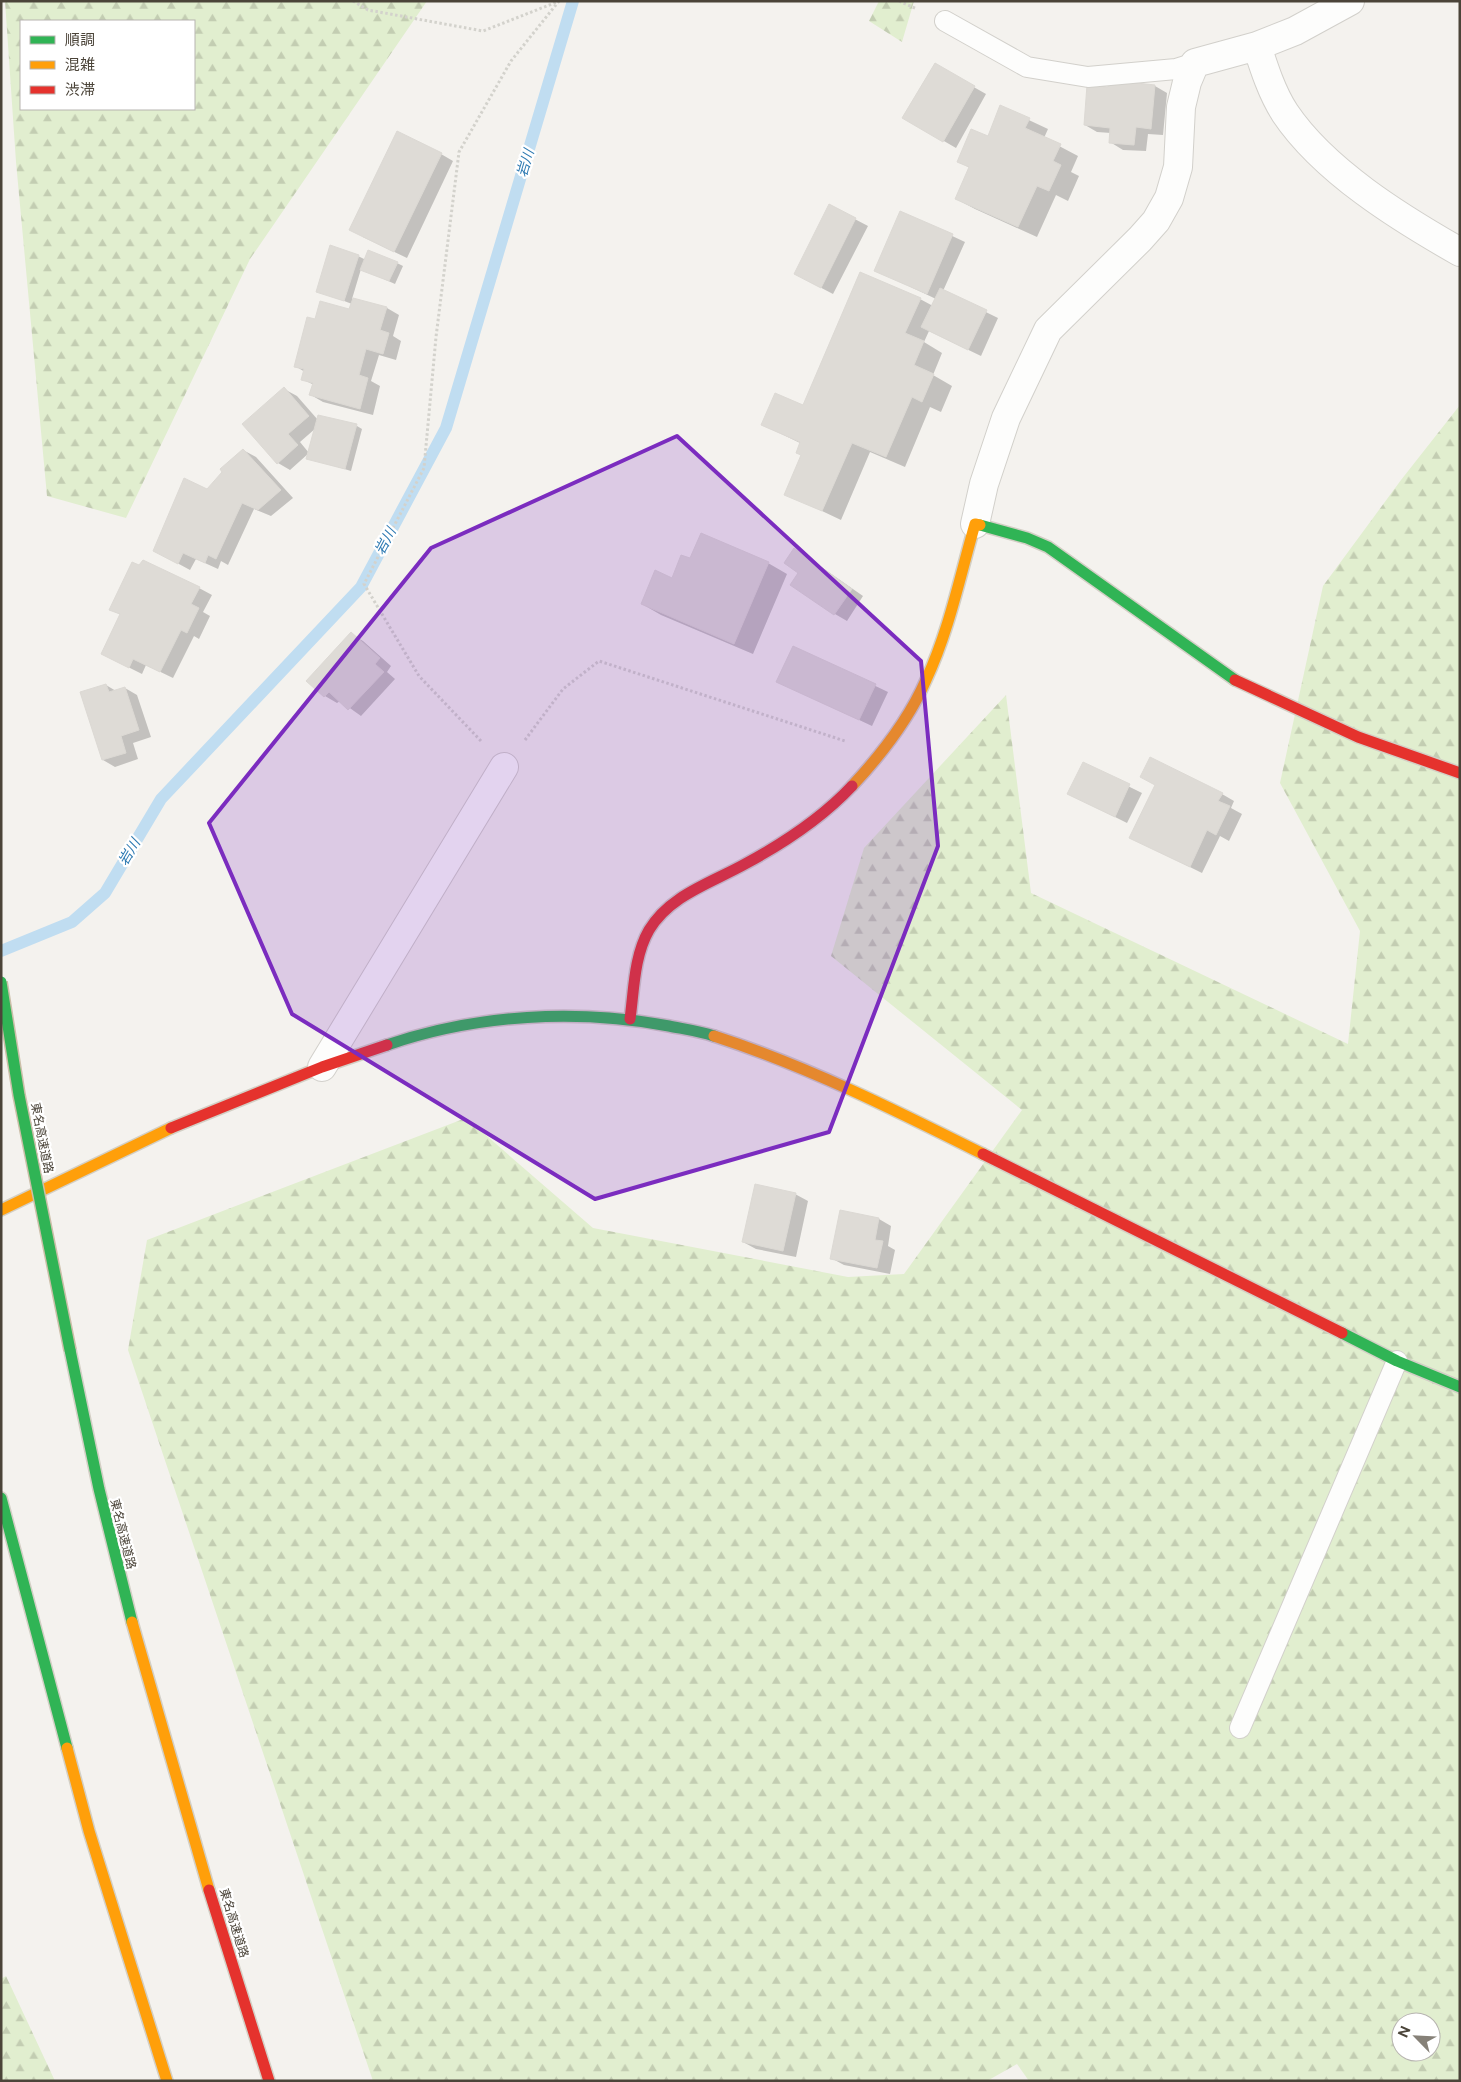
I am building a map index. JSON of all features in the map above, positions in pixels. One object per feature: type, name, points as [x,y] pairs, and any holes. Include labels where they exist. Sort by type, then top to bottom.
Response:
[{"type":"main road","points":[[630,1019],[640,952],[654,921],[678,897],[727,874],[783,842],[823,812],[863,774],[879,752],[910,707],[931,671],[975,524],[1027,538],[1048,547],[1233,679],[1358,737],[1460,773]]},
{"type":"main road","name":"東名高速道路","points":[[1,982],[19,1095],[90,1458],[117,1568],[183,1805],[269,2081]]},
{"type":"main road","points":[[1,1210],[154,1135],[322,1067],[415,1035],[502,1020],[567,1015],[630,1019],[670,1025],[708,1034],[764,1052],[880,1102],[1397,1361],[1460,1387]]},
{"type":"main road","points":[[1,1498],[89,1831],[168,2081]]},
{"type":"street","points":[[975,524],[984,484],[1006,418],[1048,330],[1140,239],[1156,221],[1169,198],[1178,167],[1181,107],[1187,82],[1195,63],[1257,46],[1295,31],[1350,1]]},
{"type":"street","points":[[1257,46],[1267,75],[1284,112],[1310,145],[1381,202],[1460,252]]},
{"type":"street","points":[[322,1067],[504,767]]},
{"type":"lane","points":[[945,21],[1027,67],[1062,73],[1088,77],[1176,69],[1195,63]]},
{"type":"lane","points":[[1240,1728],[1397,1361]]},
{"type":"path","points":[[352,1],[368,10],[483,31],[559,1]]},
{"type":"path","points":[[559,1],[511,61],[459,152],[436,337],[424,468],[364,584],[420,676],[504,767],[563,689],[599,661],[879,752]]},
{"type":"highlighted area","points":[[677,436],[921,661],[938,846],[829,1132],[595,1199],[292,1014],[209,823],[431,548]]},
{"type":"green space","points":[[5,1],[427,1],[250,259],[126,518],[47,496],[16,162]]},
{"type":"green space","points":[[879,1],[914,1],[902,42],[869,21]]},
{"type":"green space","points":[[1460,405],[1460,2081],[1029,2081],[1017,2064],[987,2081],[373,2081],[128,1350],[147,1240],[466,1118],[593,1228],[848,1277],[904,1274],[1022,1110],[831,956],[864,848],[1006,695],[1031,893],[1348,1044],[1360,931],[1280,783],[1323,586],[1401,480]]},
{"type":"green space","points":[[6,1976],[55,2081],[1,2081],[1,1979]]},
{"type":"building","points":[[935,63],[975,86],[943,142],[902,118]]},
{"type":"building","points":[[1109,80],[1155,85],[1151,129],[1136,127],[1134,145],[1109,143],[1110,128],[1084,125],[1087,85],[1108,87]]},
{"type":"building","points":[[1000,105],[1030,118],[1025,128],[1061,144],[1053,161],[1061,165],[1049,191],[1037,186],[1018,227],[955,199],[969,167],[957,162],[971,129],[988,136]]},
{"type":"building","points":[[397,131],[442,153],[394,252],[349,230]]},
{"type":"building","points":[[829,204],[856,218],[821,288],[794,274]]},
{"type":"building","points":[[900,211],[953,234],[927,294],[874,271]]},
{"type":"building","points":[[330,245],[359,255],[344,301],[316,292]]},
{"type":"building","points":[[368,250],[398,262],[389,281],[360,270]]},
{"type":"building","points":[[860,272],[921,298],[905,333],[924,341],[914,365],[934,374],[922,402],[912,397],[886,457],[852,443],[822,511],[784,495],[801,455],[796,453],[800,442],[761,425],[775,393],[803,405]]},
{"type":"building","points":[[940,288],[987,310],[968,350],[921,327]]},
{"type":"building","points":[[353,298],[387,307],[380,330],[389,333],[383,354],[366,349],[359,375],[368,378],[360,409],[309,395],[313,383],[301,380],[304,369],[294,367],[307,317],[315,319],[320,301],[349,309]]},
{"type":"building","points":[[284,387],[309,416],[288,434],[298,445],[277,464],[242,424]]},
{"type":"building","points":[[318,415],[357,424],[345,469],[306,459]]},
{"type":"building","points":[[243,449],[281,490],[258,510],[242,503],[216,559],[208,555],[205,563],[183,553],[178,564],[153,551],[184,478],[207,489],[222,472],[220,469]]},
{"type":"building","points":[[701,533],[769,562],[734,644],[641,604],[655,570],[672,578],[681,555],[690,558]]},
{"type":"building","points":[[794,548],[852,589],[834,615],[790,585],[798,573],[784,563]]},
{"type":"building","points":[[143,560],[200,587],[191,604],[199,608],[187,633],[181,630],[160,672],[133,659],[129,668],[101,654],[120,614],[109,610],[132,562],[139,565]]},
{"type":"building","points":[[351,632],[380,658],[375,664],[384,672],[348,710],[329,692],[324,697],[306,681]]},
{"type":"building","points":[[793,646],[876,684],[859,720],[776,682]]},
{"type":"building","points":[[106,684],[109,692],[125,687],[139,730],[121,736],[126,753],[102,760],[80,692]]},
{"type":"building","points":[[1150,757],[1223,793],[1218,801],[1230,806],[1216,835],[1207,830],[1190,867],[1129,838],[1155,785],[1140,777]]},
{"type":"building","points":[[1083,762],[1130,784],[1115,817],[1067,794]]},
{"type":"building","points":[[755,1184],[796,1193],[783,1251],[742,1242]]},
{"type":"building","points":[[840,1210],[879,1218],[875,1240],[883,1241],[877,1268],[830,1259]]},
{"type":"waterway","name":"岩川","points":[[1,951],[72,922],[105,893],[161,799],[361,587],[446,428],[573,1]]},
{"type":"traffic: fast","points":[[980,525],[1027,538],[1048,547],[1235,680]]},
{"type":"traffic: fast","points":[[1,982],[19,1095],[70,1350]]},
{"type":"traffic: fast","points":[[387,1045],[421,1035],[492,1021],[563,1016],[599,1017],[634,1021],[686,1029],[714,1036]]},
{"type":"traffic: fast","points":[[1342,1333],[1397,1361],[1460,1387]]},
{"type":"traffic: fast","points":[[70,1350],[99,1489],[132,1622]]},
{"type":"traffic: fast","points":[[1,1498],[67,1748]]},
{"type":"traffic: slow","points":[[852,786],[894,736],[919,694],[948,623],[975,524],[980,525]]},
{"type":"traffic: slow","points":[[714,1036],[817,1075],[884,1105],[983,1154]]},
{"type":"traffic: slow","points":[[1,1210],[171,1128]]},
{"type":"traffic: slow","points":[[132,1622],[209,1890]]},
{"type":"traffic: slow","points":[[67,1748],[89,1831],[167,2081]]},
{"type":"traffic: jam","points":[[1235,680],[1358,737],[1460,773]]},
{"type":"traffic: jam","points":[[630,1019],[635,973],[640,951],[649,930],[658,918],[668,908],[692,891],[745,864],[788,839],[828,809],[852,786]]},
{"type":"traffic: jam","points":[[171,1128],[322,1067],[387,1045]]},
{"type":"traffic: jam","points":[[983,1154],[1342,1333]]},
{"type":"traffic: jam","points":[[209,1890],[269,2081]]}]
